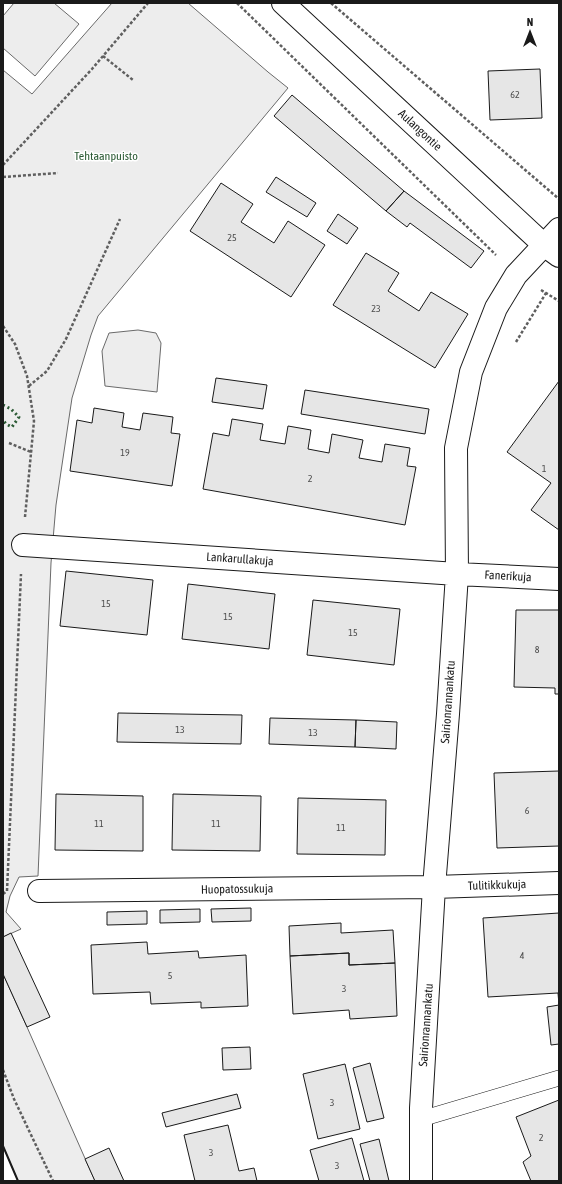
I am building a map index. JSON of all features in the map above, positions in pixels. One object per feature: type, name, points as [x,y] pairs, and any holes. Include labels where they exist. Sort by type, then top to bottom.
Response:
[{"type":"street","name":"Aulangontie","points":[[283,3],[551,250]]},
{"type":"street","name":"Sairionrannankatu","points":[[421,1181],[421,1119],[434,888],[448,714],[457,574],[456,448],[471,372],[496,308],[516,275],[551,250],[559,229]]},
{"type":"street","name":"Lankarullakuja","points":[[23,545],[457,574]]},
{"type":"street","name":"Fanerikuja","points":[[457,574],[559,579]]},
{"type":"street","name":"Tulitikkukuja","points":[[434,888],[559,883]]},
{"type":"street","name":"Huopatossukuja","points":[[39,891],[434,888]]},
{"type":"lane","points":[[421,1119],[559,1078]]},
{"type":"path","points":[[3,165],[92,69],[148,3]]},
{"type":"path","points":[[237,3],[516,275],[559,301]]},
{"type":"path","points":[[331,3],[559,199]]},
{"type":"path","points":[[103,56],[133,80]]},
{"type":"path","points":[[3,177],[58,173]]},
{"type":"path","points":[[29,386],[47,371],[66,339],[120,220]]},
{"type":"path","points":[[3,326],[15,344],[27,376],[34,421],[23,545],[7,891],[3,894]]},
{"type":"path","points":[[9,443],[31,452]]},
{"type":"path","points":[[3,1070],[14,1099],[53,1181]]},
{"type":"shaded area","points":[[14,3],[54,3],[79,24],[35,76],[3,48],[3,16]]},
{"type":"shaded area","name":"Tehtaanpuisto","points":[[112,3],[188,3],[288,88],[98,316],[91,335],[72,398],[56,505],[51,563],[38,876],[19,877],[10,896],[6,912],[21,929],[3,937],[3,70],[32,94]]},
{"type":"shaded area","points":[[138,330],[156,333],[161,343],[157,392],[105,386],[102,351],[109,333]]},
{"type":"shaded area","points":[[3,974],[95,1181],[18,1181],[3,1146]]},
{"type":"building","points":[[540,69],[542,118],[490,120],[488,71]]},
{"type":"building","points":[[292,95],[404,191],[386,211],[274,116]]},
{"type":"building","points":[[276,177],[316,203],[307,217],[266,192]]},
{"type":"building","points":[[221,183],[253,204],[241,222],[274,243],[288,221],[325,245],[291,297],[190,231]]},
{"type":"building","points":[[404,191],[484,251],[471,268],[410,223],[407,227],[386,211]]},
{"type":"building","points":[[338,214],[358,228],[347,244],[327,231]]},
{"type":"building","points":[[366,253],[399,273],[388,291],[419,311],[431,292],[468,314],[435,368],[333,305]]},
{"type":"building","points":[[216,378],[267,385],[263,409],[212,402]]},
{"type":"building","points":[[559,381],[559,530],[531,510],[551,483],[507,452]]},
{"type":"building","points":[[305,390],[429,409],[425,434],[301,414]]},
{"type":"building","points":[[94,408],[124,413],[122,427],[140,430],[143,413],[173,417],[171,433],[180,434],[172,486],[70,471],[77,420],[92,423]]},
{"type":"building","points":[[232,419],[263,424],[260,440],[285,444],[288,426],[311,430],[308,449],[329,453],[332,434],[363,440],[359,458],[382,462],[385,444],[410,448],[407,466],[416,467],[405,525],[203,489],[213,433],[229,436]]},
{"type":"building","points":[[66,571],[153,580],[147,635],[60,626]]},
{"type":"building","points":[[188,584],[275,594],[269,649],[182,639]]},
{"type":"building","points":[[313,600],[400,609],[394,665],[307,655]]},
{"type":"building","points":[[516,610],[559,610],[559,694],[555,694],[555,688],[514,687]]},
{"type":"building","points":[[118,713],[242,715],[241,744],[117,742]]},
{"type":"building","points":[[270,718],[356,720],[355,747],[269,744]]},
{"type":"building","points":[[356,720],[397,722],[396,749],[355,747]]},
{"type":"building","points":[[559,771],[559,846],[497,848],[494,773]]},
{"type":"building","points":[[56,794],[143,796],[143,851],[55,850]]},
{"type":"building","points":[[173,794],[261,796],[260,851],[172,850]]},
{"type":"building","points":[[298,798],[386,800],[385,855],[297,854]]},
{"type":"building","points":[[251,908],[251,921],[212,922],[211,909]]},
{"type":"building","points":[[200,909],[200,922],[160,923],[160,910]]},
{"type":"building","points":[[147,911],[147,924],[107,925],[107,912]]},
{"type":"building","points":[[559,913],[559,1005],[558,993],[488,997],[483,918]]},
{"type":"building","points":[[341,923],[341,933],[393,930],[395,963],[349,965],[349,953],[290,956],[289,926]]},
{"type":"building","points":[[11,933],[50,1017],[27,1027],[3,974],[3,937]]},
{"type":"building","points":[[147,942],[148,954],[198,951],[199,958],[246,955],[248,1006],[201,1008],[201,1002],[151,1004],[150,992],[93,994],[91,945]]},
{"type":"building","points":[[349,953],[349,965],[395,963],[397,1016],[350,1019],[349,1010],[293,1014],[290,956]]},
{"type":"building","points":[[559,1005],[559,1044],[551,1045],[547,1007]]},
{"type":"building","points":[[250,1047],[251,1069],[223,1070],[222,1048]]},
{"type":"building","points":[[370,1063],[384,1118],[367,1122],[353,1068]]},
{"type":"building","points":[[345,1064],[360,1129],[318,1139],[303,1074]]},
{"type":"building","points":[[237,1094],[241,1108],[166,1127],[162,1113]]},
{"type":"building","points":[[559,1100],[559,1181],[531,1181],[523,1162],[531,1156],[516,1117]]},
{"type":"building","points":[[228,1125],[239,1171],[254,1168],[257,1181],[195,1181],[184,1135]]},
{"type":"building","points":[[352,1138],[364,1181],[319,1181],[310,1150]]},
{"type":"building","points":[[379,1139],[389,1181],[370,1181],[360,1144]]},
{"type":"building","points":[[109,1148],[124,1181],[95,1181],[85,1159]]},
{"type":"hedge","points":[[3,405],[11,409],[19,417],[12,427],[6,424],[3,420]]},
{"type":"wall","points":[[3,1146],[18,1181]]}]
